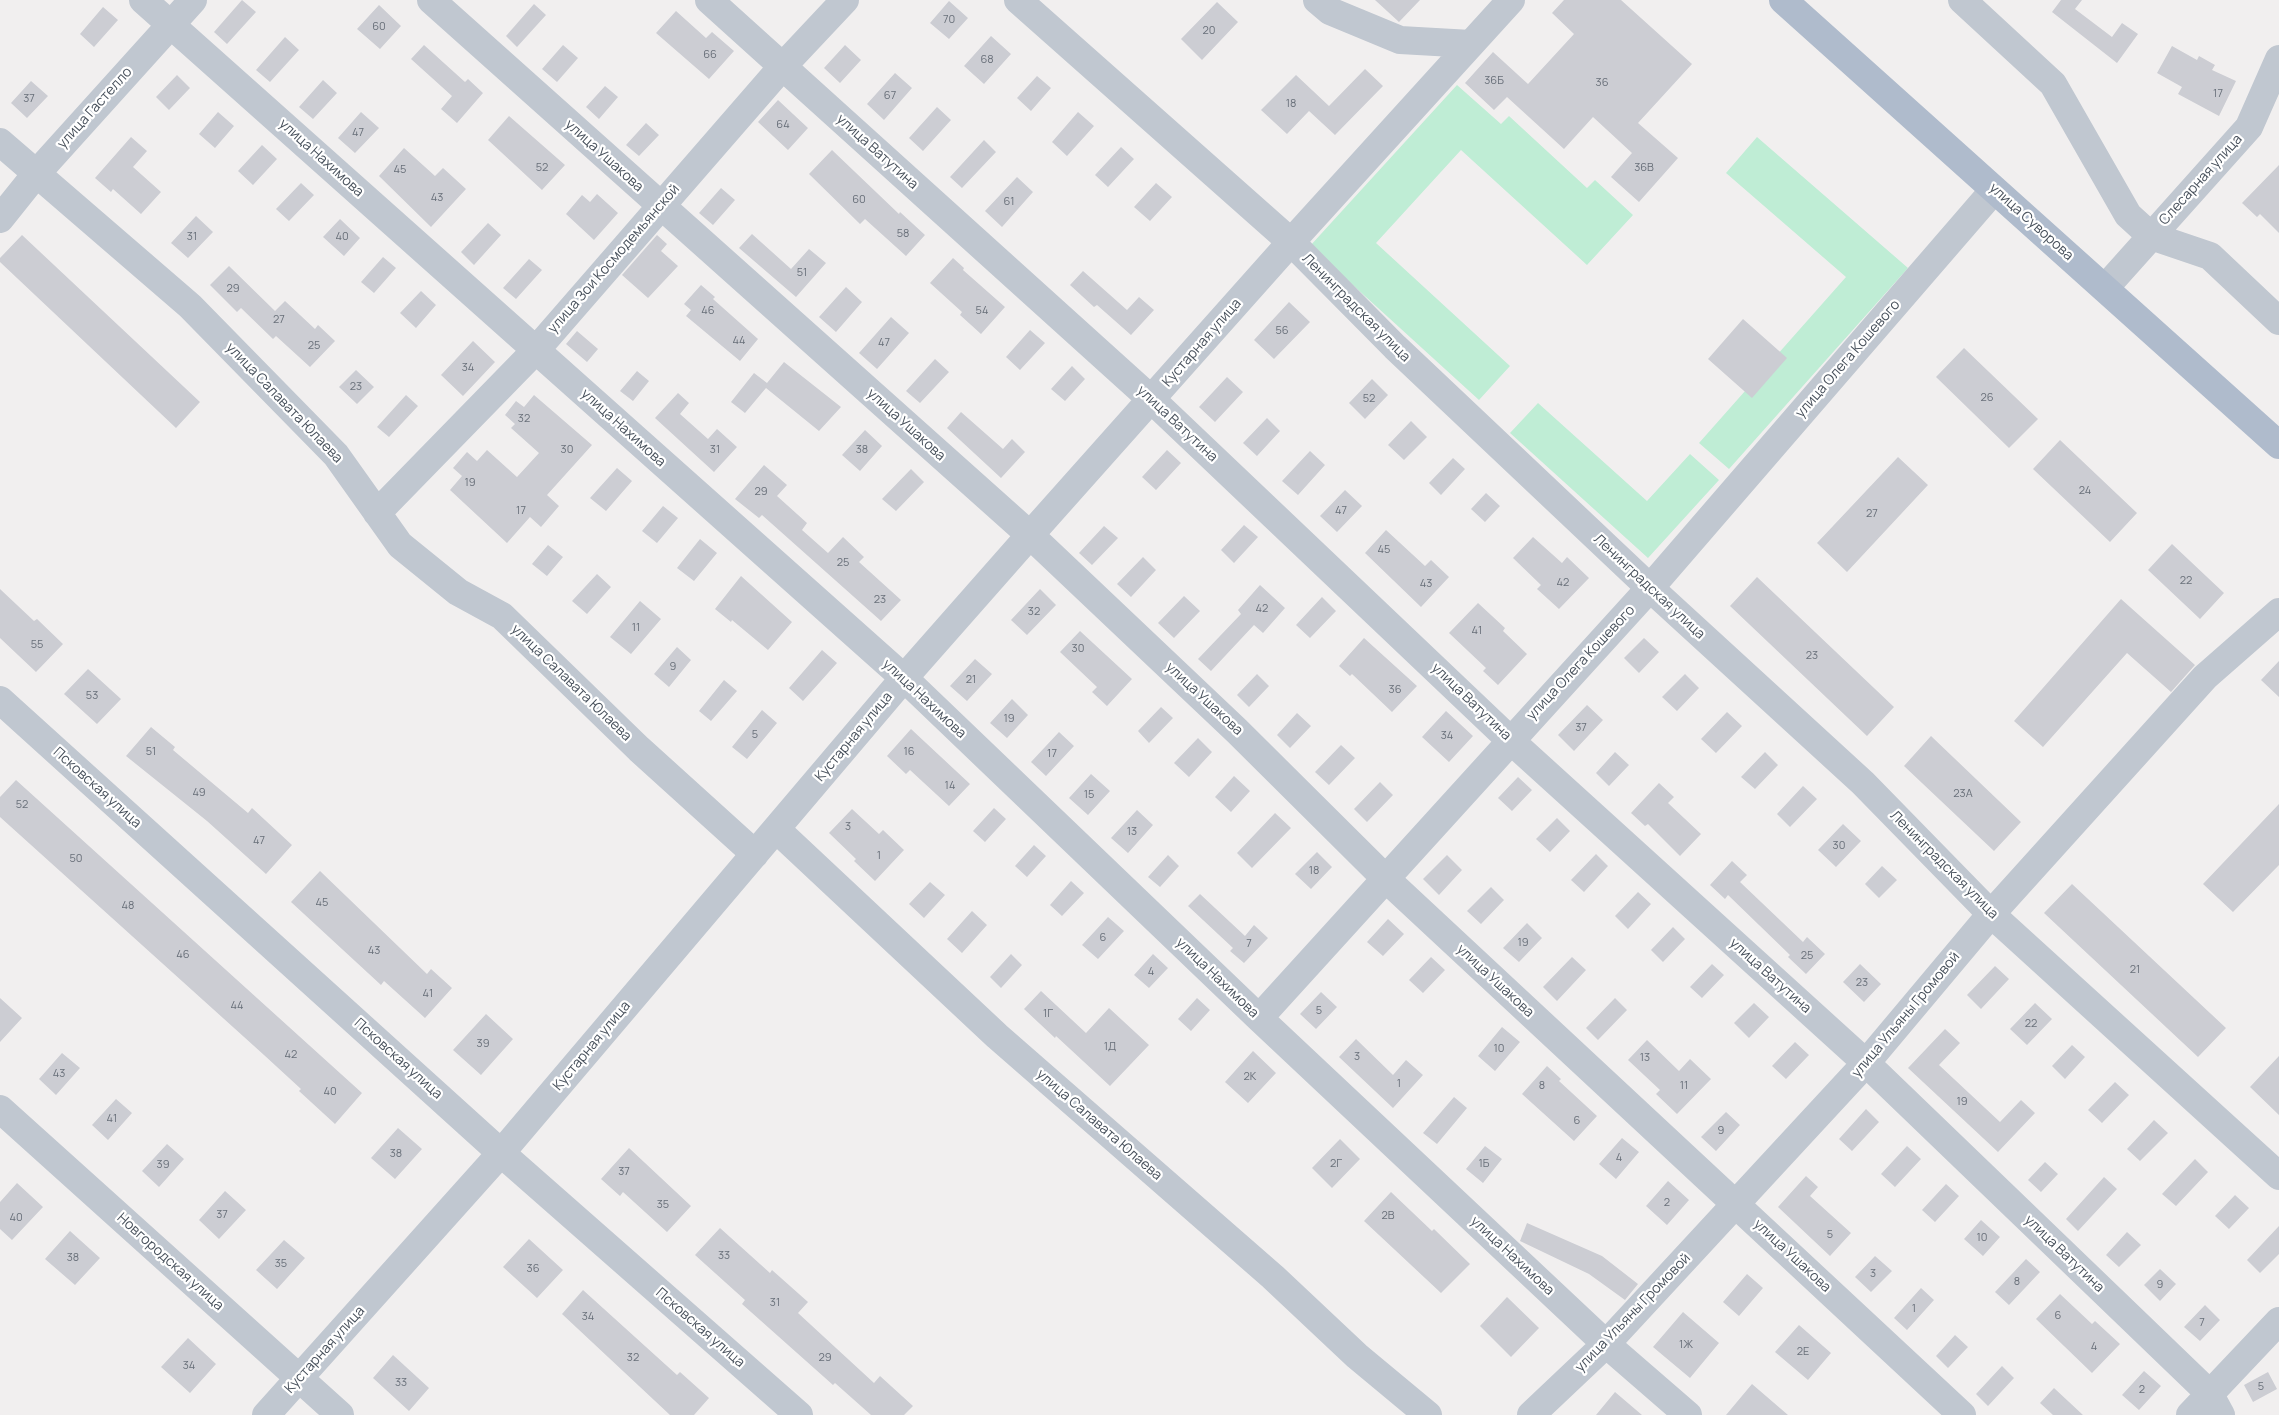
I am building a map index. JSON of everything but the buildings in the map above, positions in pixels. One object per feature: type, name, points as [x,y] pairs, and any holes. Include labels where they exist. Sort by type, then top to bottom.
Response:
[{"type":"main road","name":"улица Суворова","points":[[1783,0],[2279,444]]},
{"type":"street","name":"улица Нахимова","points":[[144,0],[904,678],[1259,1018],[1606,1344],[1688,1415]]},
{"type":"street","name":"улица Гастелло","points":[[0,219],[36,174],[193,0]]},
{"type":"street","name":"улица Ушакова","points":[[430,0],[1030,535],[1237,730],[1385,878],[1962,1415]]},
{"type":"street","name":"улица Ватутина","points":[[709,0],[1152,400],[1510,740],[1866,1063],[2215,1404]]},
{"type":"street","name":"улица Зои Космодемьянской","points":[[377,513],[536,350],[782,67],[845,0]]},
{"type":"street","name":"Ленинградская улица","points":[[1018,0],[1290,242],[1395,347],[1650,588],[1863,783],[1991,914],[2279,1176]]},
{"type":"street","points":[[1317,0],[1330,11],[1400,40],[1471,44]]},
{"type":"street","name":"Кустарная улица","points":[[266,1415],[501,1153],[904,678],[1290,242],[1511,0]]},
{"type":"street","points":[[1962,0],[2053,84],[2128,215],[2151,236],[2210,256],[2279,321]]},
{"type":"street","name":"Слесарная улица","points":[[2105,288],[2248,127],[2279,59]]},
{"type":"street","name":"улица Салавата Юлаева","points":[[0,142],[190,306],[336,455],[400,545],[458,592],[502,616],[640,749],[756,854]]},
{"type":"street","name":"улица Олега Кошевого","points":[[1259,1018],[1650,588],[1994,190]]},
{"type":"street","name":"улица Ульяны Громовой","points":[[1531,1415],[1606,1344],[1866,1063],[1991,914],[2205,677],[2279,612]]},
{"type":"street","name":"Псковская улица","points":[[0,700],[501,1153],[799,1415]]},
{"type":"street","name":"улица Салавата Юлаева","points":[[776,829],[997,1036],[1273,1277],[1357,1356],[1428,1415]]},
{"type":"street","name":"Новгородская улица","points":[[0,1108],[340,1415]]},
{"type":"street","points":[[2190,1415],[2215,1404],[2279,1321]]},
{"type":"green space","points":[[1457,85],[1501,124],[1509,116],[1587,188],[1595,180],[1633,215],[1587,265],[1461,150],[1376,243],[1510,366],[1479,400],[1310,246]]},
{"type":"green space","points":[[1757,137],[1908,268],[1729,469],[1699,443],[1846,277],[1726,173]]},
{"type":"green space","points":[[1538,403],[1647,501],[1690,454],[1719,480],[1648,558],[1510,433]]}]
